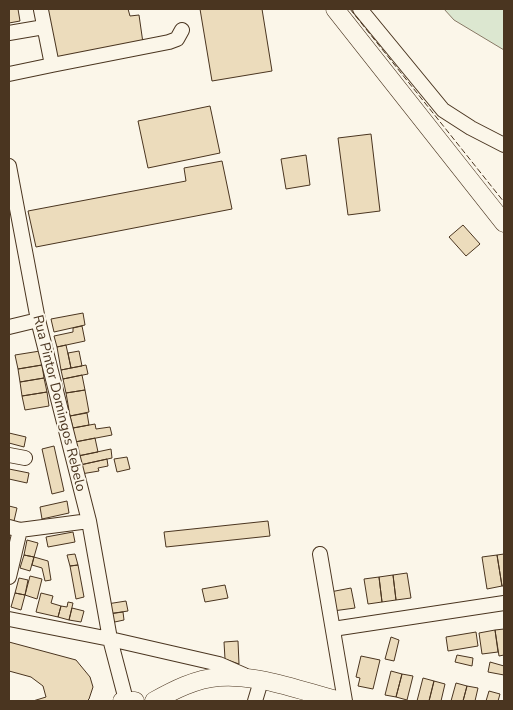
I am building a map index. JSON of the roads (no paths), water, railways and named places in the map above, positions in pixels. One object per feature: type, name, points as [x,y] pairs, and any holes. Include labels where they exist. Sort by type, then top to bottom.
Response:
[{"type":"main road","points":[[335,9],[504,223]]},
{"type":"main road","points":[[154,701],[197,681],[219,677],[258,680],[340,701]]},
{"type":"street","points":[[360,9],[443,110],[471,128],[504,145]]},
{"type":"street","points":[[41,10],[52,65]]},
{"type":"street","points":[[9,33],[44,27]]},
{"type":"street","points":[[9,74],[169,42],[176,39],[182,30]]},
{"type":"street","name":"Rua Pintor Domingos Rebelo","points":[[9,166],[38,320],[89,521],[110,639],[128,701]]},
{"type":"street","points":[[9,327],[38,320]]},
{"type":"street","points":[[9,455],[25,458]]},
{"type":"street","points":[[9,577],[14,528],[89,521]]},
{"type":"street","points":[[320,554],[345,701]]},
{"type":"street","points":[[333,629],[504,603]]},
{"type":"street","points":[[9,619],[110,639],[219,664],[258,680],[255,701]]}]
